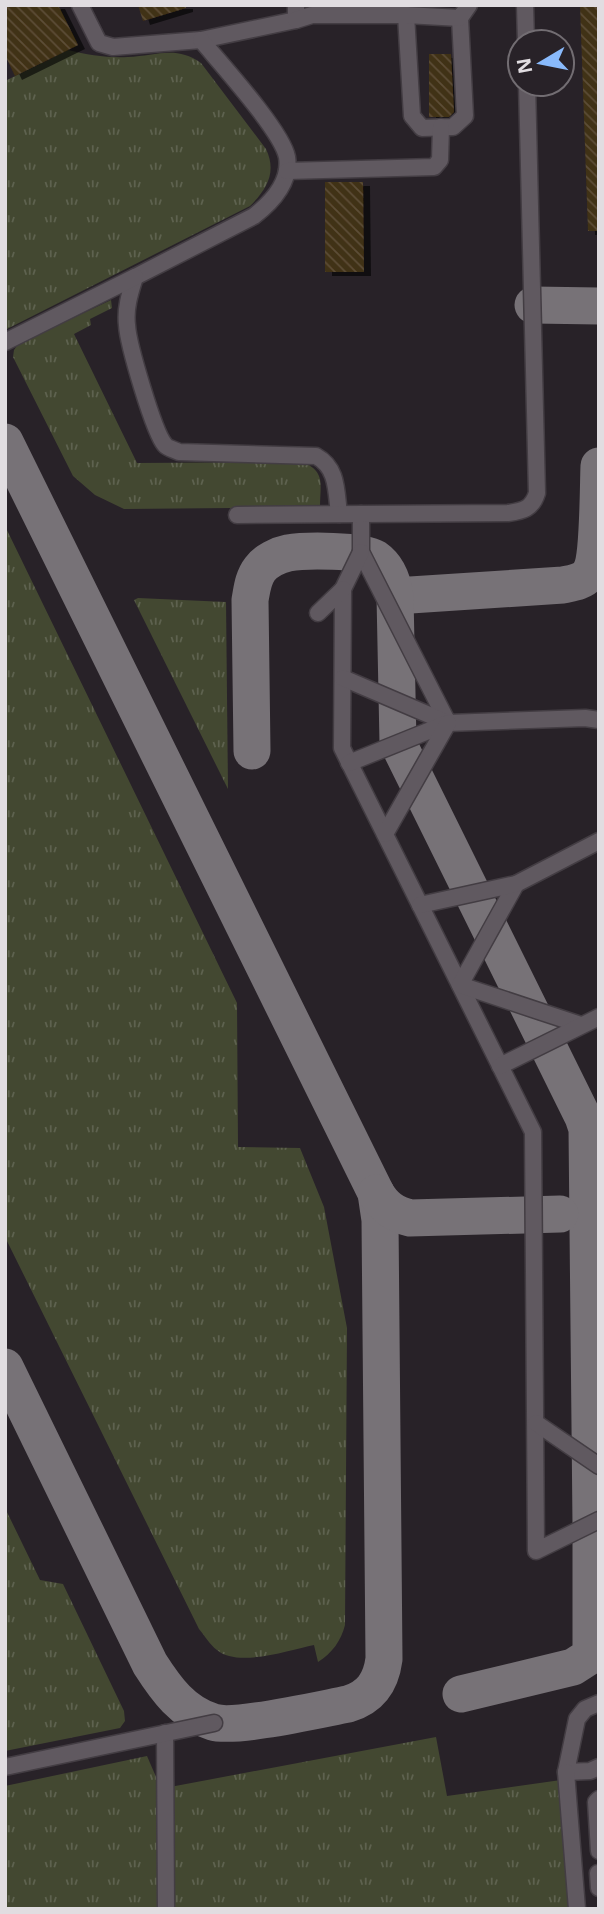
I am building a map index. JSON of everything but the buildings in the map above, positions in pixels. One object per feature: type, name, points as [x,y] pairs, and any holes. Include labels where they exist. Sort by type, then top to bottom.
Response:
[{"type":"lane","points":[[80,5],[99,43],[113,47],[201,40],[296,12],[312,15],[406,15],[465,11],[465,116],[453,127],[422,128],[412,116],[406,15]]},
{"type":"lane","points":[[525,5],[526,28]]},
{"type":"lane","points":[[5,342],[254,216],[270,203],[281,187],[287,158],[280,138],[201,40]]},
{"type":"lane","points":[[237,515],[508,513],[520,512],[534,502],[537,493],[527,98]]},
{"type":"lane","points":[[286,170],[435,167],[440,160],[441,127]]},
{"type":"lane","points":[[135,278],[127,301],[127,325],[136,365],[165,445],[179,452],[316,456],[324,460],[334,474],[339,514]]},
{"type":"lane","points":[[361,514],[362,552],[448,723]]},
{"type":"lane","points":[[318,613],[343,589],[362,552]]},
{"type":"lane","points":[[343,589],[342,748],[530,1124],[534,1142],[536,1551],[599,1520]]},
{"type":"lane","points":[[343,678],[448,723]]},
{"type":"lane","points":[[349,763],[448,723],[585,718],[599,720]]},
{"type":"lane","points":[[385,834],[448,723]]},
{"type":"lane","points":[[420,905],[516,884],[599,841]]},
{"type":"lane","points":[[460,985],[516,884]]},
{"type":"lane","points":[[460,985],[582,1025]]},
{"type":"lane","points":[[500,1066],[599,1017]]},
{"type":"lane","points":[[536,1423],[599,1466]]},
{"type":"lane","points":[[577,1909],[566,1772],[577,1719],[584,1709],[599,1703]]},
{"type":"lane","points":[[5,1767],[214,1723]]},
{"type":"lane","points":[[165,1734],[166,1909]]},
{"type":"lane","points":[[566,1772],[590,1771],[599,1767]]},
{"type":"lane","points":[[599,1799],[596,1802],[599,1851]]},
{"type":"lane","points":[[598,1873],[599,1888]]},
{"type":"green space","points":[[68,50],[113,57],[174,53],[183,54],[201,63],[266,149],[271,165],[270,173],[265,187],[250,206],[5,330],[5,81]]},
{"type":"green space","points":[[111,300],[112,308],[90,319],[91,325],[74,334],[137,463],[302,462],[318,474],[321,485],[320,507],[124,509],[95,495],[73,476],[13,357],[14,350],[18,344]]},
{"type":"green space","points":[[5,526],[237,1003],[238,1147],[300,1148],[324,1207],[347,1328],[345,1625],[335,1646],[318,1662],[314,1645],[250,1658],[226,1655],[214,1648],[199,1629],[5,1237]]},
{"type":"green space","points":[[134,600],[226,602],[228,789]]},
{"type":"green space","points":[[5,1508],[40,1580],[63,1584],[124,1711],[125,1721],[120,1728],[5,1751]]},
{"type":"green space","points":[[436,1737],[447,1796],[561,1780],[573,1909],[169,1909],[170,1787]]},
{"type":"green space","points":[[147,1756],[163,1793],[163,1909],[5,1909],[5,1786]]},
{"type":"taxiway","points":[[533,305],[599,306]]},
{"type":"taxiway","points":[[5,442],[376,1193],[380,1220],[384,1659],[374,1688],[348,1704],[240,1723],[213,1722],[184,1706],[169,1691],[150,1664],[5,1367]]},
{"type":"taxiway","points":[[395,596],[563,585],[583,579],[592,567],[594,555],[599,466]]},
{"type":"taxiway","points":[[252,751],[250,600],[258,572],[269,561],[288,553],[346,552],[375,558],[389,575],[395,596],[398,743],[587,1129],[591,1649],[587,1658],[573,1667],[461,1694]]},
{"type":"taxiway","points":[[376,1193],[390,1209],[410,1218],[560,1214]]}]
